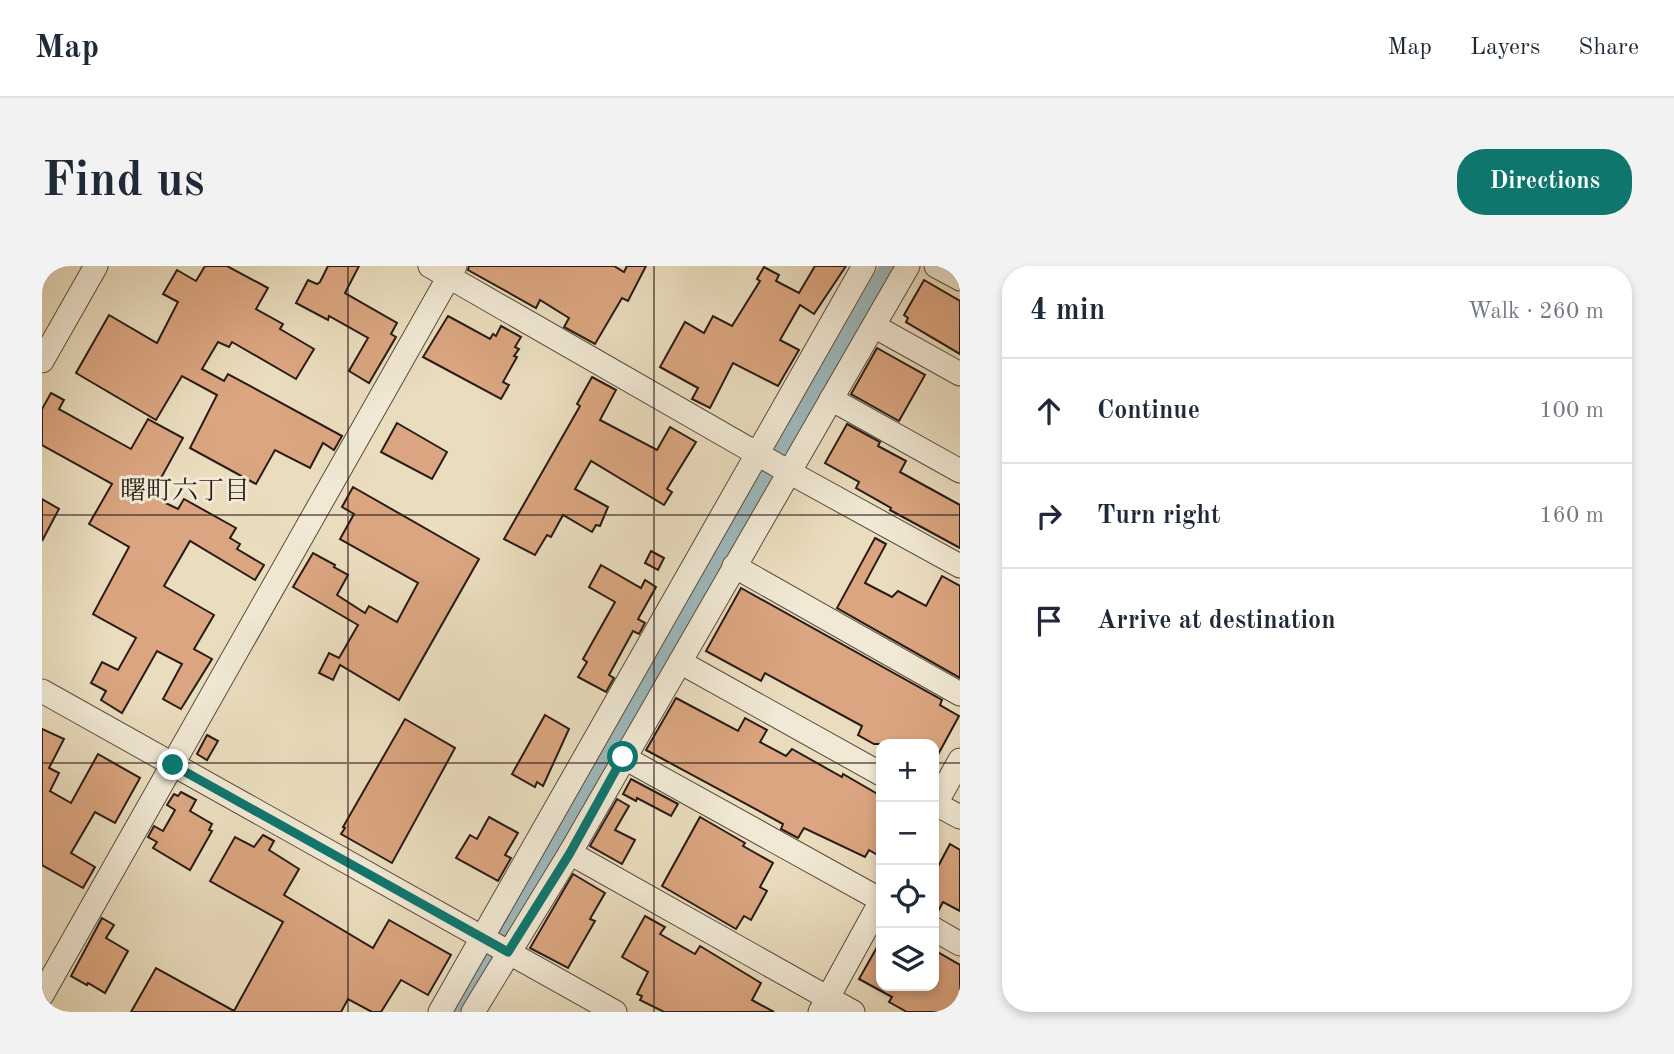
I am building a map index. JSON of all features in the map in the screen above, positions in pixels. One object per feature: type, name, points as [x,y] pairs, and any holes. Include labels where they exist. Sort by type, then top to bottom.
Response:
[{"type":"street","points":[[42,361],[96,266]]},
{"type":"street","points":[[440,1012],[570,853],[680,662],[734,566],[773,463],[864,266]]},
{"type":"street","points":[[473,1012],[495,945],[773,463],[831,399],[908,266]]},
{"type":"street","points":[[936,266],[960,279]]},
{"type":"street","points":[[42,995],[173,765],[445,269],[773,463],[960,566]]},
{"type":"street","points":[[874,326],[960,374]]},
{"type":"street","points":[[831,399],[960,471]]},
{"type":"street","points":[[734,566],[960,694]]},
{"type":"street","points":[[680,662],[876,771]]},
{"type":"street","points":[[42,691],[615,1012]]},
{"type":"street","points":[[623,757],[876,898]]},
{"type":"street","points":[[936,802],[960,760]]},
{"type":"street","points":[[939,807],[960,817]]},
{"type":"street","points":[[570,853],[824,1005],[853,1012]]},
{"type":"street","points":[[824,1005],[876,910]]},
{"type":"street","points":[[939,932],[960,944]]},
{"type":"building","points":[[205,266],[227,266],[268,288],[256,309],[283,324],[280,329],[314,349],[296,379],[232,342],[229,347],[218,342],[202,369],[224,381],[228,374],[342,436],[334,450],[323,443],[310,468],[275,450],[256,484],[190,448],[217,395],[182,376],[156,420],[76,373],[109,315],[157,343],[178,302],[163,294],[177,270],[196,281]]},
{"type":"building","points":[[328,266],[359,266],[345,293],[397,323],[391,334],[396,337],[369,383],[349,371],[368,338],[329,316],[328,320],[296,303],[308,280],[317,284],[320,282]]},
{"type":"building","points":[[469,266],[614,266],[624,272],[627,266],[646,266],[628,301],[622,298],[595,344],[564,327],[569,318],[540,300],[536,308],[468,270]]},
{"type":"building","points":[[815,266],[846,266],[814,314],[800,305],[780,340],[799,350],[778,386],[733,363],[710,408],[692,399],[698,388],[660,367],[685,322],[704,333],[713,316],[732,326],[760,281],[757,279],[764,267],[779,275],[776,281],[799,293]]},
{"type":"building","points":[[924,280],[960,301],[960,354],[906,322],[908,318],[904,315]]},
{"type":"building","points":[[448,316],[490,339],[493,334],[496,336],[501,326],[521,337],[515,347],[519,349],[514,356],[517,357],[503,382],[509,385],[501,399],[423,357]]},
{"type":"building","points":[[877,348],[925,375],[899,421],[851,394]]},
{"type":"building","points":[[592,377],[616,390],[600,420],[657,450],[670,427],[696,442],[667,489],[672,492],[664,505],[591,461],[575,489],[608,507],[600,526],[596,525],[592,532],[563,515],[551,537],[547,535],[535,555],[504,539],[580,406],[577,404]]},
{"type":"building","points":[[51,393],[64,400],[59,409],[131,449],[148,419],[183,438],[151,496],[178,509],[184,499],[236,528],[230,538],[240,544],[237,549],[264,565],[255,580],[190,541],[164,586],[214,615],[194,649],[212,659],[181,709],[163,699],[182,664],[157,651],[122,713],[101,700],[106,691],[91,683],[102,662],[118,670],[136,638],[93,614],[129,547],[89,524],[112,484],[42,445],[42,409]]},
{"type":"building","points":[[397,423],[447,452],[432,479],[381,452]]},
{"type":"building","points":[[847,424],[880,442],[878,446],[906,461],[900,472],[960,505],[960,548],[890,510],[891,508],[856,488],[859,482],[825,463]]},
{"type":"building","points":[[353,487],[479,559],[399,700],[340,665],[333,680],[319,673],[329,653],[339,658],[358,625],[293,587],[313,553],[348,575],[337,595],[365,613],[369,606],[397,622],[418,583],[340,539],[354,514],[342,507]]},
{"type":"building","points":[[42,499],[59,509],[42,541]]},
{"type":"building","points":[[875,538],[886,544],[865,583],[892,597],[898,591],[926,606],[942,576],[960,586],[960,678],[837,608]]},
{"type":"building","points":[[651,551],[664,558],[658,570],[645,563]]},
{"type":"building","points":[[601,565],[641,588],[645,580],[656,587],[638,619],[645,623],[639,634],[633,631],[609,675],[614,678],[606,692],[578,677],[587,662],[583,659],[615,602],[589,587]]},
{"type":"building","points":[[741,588],[942,700],[940,705],[959,716],[939,753],[939,739],[876,739],[874,744],[858,735],[862,726],[765,673],[761,681],[706,651]]},
{"type":"building","points":[[676,698],[738,731],[745,718],[767,730],[760,742],[786,756],[792,749],[876,793],[876,854],[869,850],[865,857],[804,828],[798,838],[781,829],[783,824],[646,750]]},
{"type":"building","points":[[545,715],[569,729],[543,786],[537,782],[535,787],[512,774]]},
{"type":"building","points":[[405,719],[455,748],[392,863],[341,834]]},
{"type":"building","points":[[42,729],[64,739],[49,768],[59,773],[50,791],[71,803],[98,754],[140,778],[115,823],[95,812],[71,853],[95,867],[83,888],[42,865]]},
{"type":"building","points":[[207,735],[218,741],[207,760],[197,754]]},
{"type":"building","points":[[631,779],[678,804],[671,816],[637,798],[636,801],[623,794]]},
{"type":"building","points":[[181,792],[196,800],[190,811],[212,824],[209,830],[212,831],[190,870],[153,848],[157,842],[148,837],[154,826],[163,831],[175,810],[167,805],[174,794],[178,796]]},
{"type":"building","points":[[617,799],[629,806],[615,830],[635,840],[622,864],[590,846]]},
{"type":"building","points":[[489,817],[518,833],[505,855],[511,858],[498,881],[456,858],[470,835],[477,839]]},
{"type":"building","points":[[700,817],[773,863],[760,887],[767,891],[751,920],[744,916],[736,929],[662,886]]},
{"type":"building","points":[[263,835],[274,841],[269,850],[299,869],[284,895],[373,948],[389,920],[451,955],[428,995],[401,980],[381,1012],[372,1012],[348,999],[341,1012],[131,1012],[156,968],[234,1011],[283,922],[210,881],[235,837],[254,847]]},
{"type":"building","points":[[950,844],[960,850],[960,911],[943,902],[939,909],[939,865]]},
{"type":"building","points":[[573,874],[605,893],[590,919],[595,921],[568,968],[530,948]]},
{"type":"building","points":[[645,916],[665,927],[660,934],[695,954],[700,946],[761,983],[752,1000],[774,1012],[664,1012],[640,1000],[642,996],[637,994],[648,972],[622,957]]},
{"type":"building","points":[[102,918],[114,925],[106,938],[128,951],[105,993],[71,976]]},
{"type":"building","points":[[876,949],[876,988],[859,979]]},
{"type":"building","points":[[939,953],[960,965],[960,1012],[907,1012],[889,1002],[892,997],[881,991],[939,991]]},
{"type":"waterway","points":[[459,1012],[888,266]]},
{"type":"district","name":"曙町六丁目","points":[[185,492]]},
{"type":"route","points":[[173,765],[508,952],[570,853],[623,757]]}]
